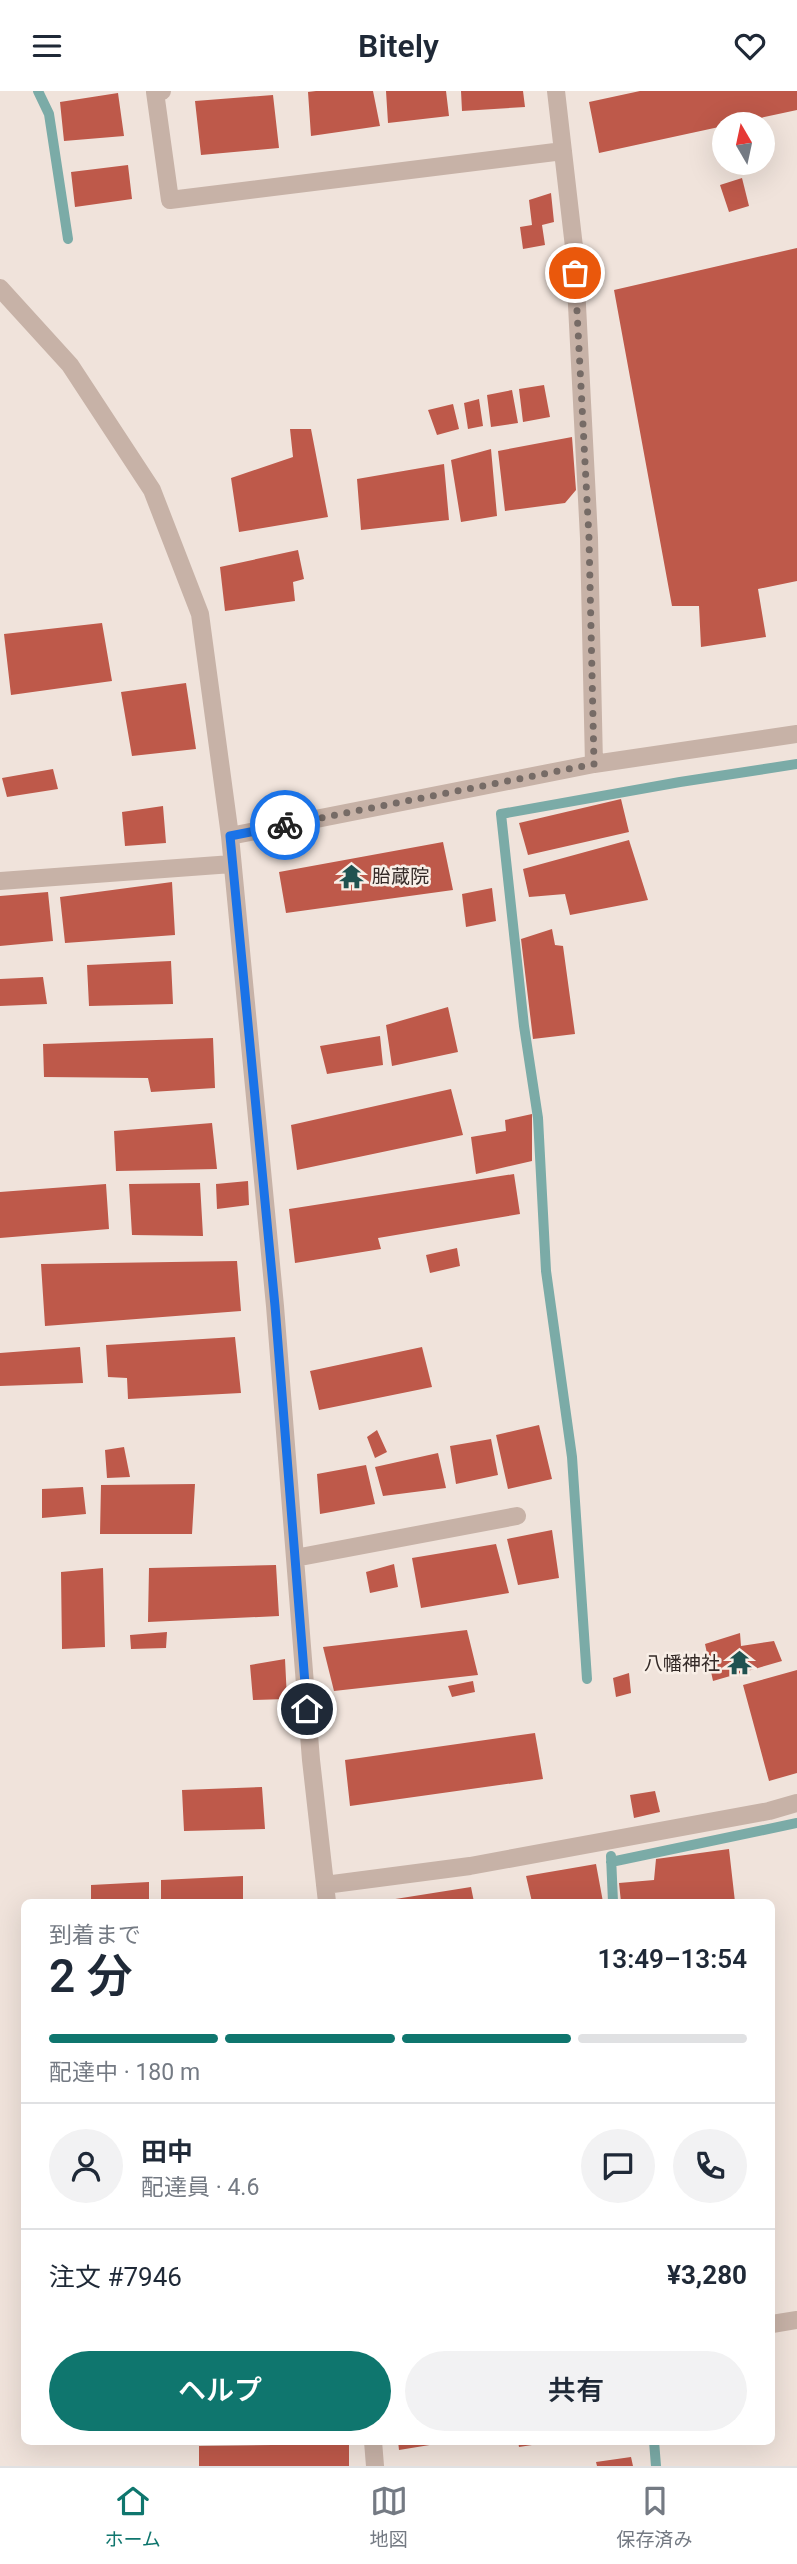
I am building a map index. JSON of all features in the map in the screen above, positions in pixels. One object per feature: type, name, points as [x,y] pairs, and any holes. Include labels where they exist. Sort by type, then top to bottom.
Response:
[{"type":"street","points":[[162,91],[155,92],[170,200],[563,151]]},
{"type":"street","points":[[556,91],[573,247],[589,538],[594,764]]},
{"type":"street","points":[[0,288],[70,365],[152,490],[200,614],[230,836],[275,1306],[311,1760],[326,1894],[769,1811],[797,1803]]},
{"type":"street","points":[[230,836],[594,764],[797,734]]},
{"type":"street","points":[[0,881],[232,864]]},
{"type":"street","points":[[295,1558],[517,1517]]},
{"type":"street","points":[[775,2324],[797,2320]]},
{"type":"street","points":[[373,2445],[375,2466]]},
{"type":"building","points":[[373,91],[380,126],[311,136],[308,92]]},
{"type":"building","points":[[386,91],[446,91],[449,116],[388,123]]},
{"type":"building","points":[[461,91],[523,91],[525,107],[462,111]]},
{"type":"building","points":[[640,91],[797,91],[797,110],[775,115],[775,112],[712,112],[712,128],[599,153],[589,102]]},
{"type":"building","points":[[118,93],[124,136],[64,141],[60,102]]},
{"type":"building","points":[[273,95],[279,148],[201,155],[195,101]]},
{"type":"building","points":[[128,165],[132,199],[75,207],[71,172]]},
{"type":"building","points":[[742,178],[749,206],[729,212],[720,185]]},
{"type":"building","points":[[551,193],[554,222],[542,225],[545,245],[523,249],[520,227],[532,225],[529,200]]},
{"type":"building","points":[[797,248],[797,581],[758,589],[766,637],[701,647],[699,606],[672,606],[614,290]]},
{"type":"building","points":[[544,385],[550,417],[523,422],[519,389]]},
{"type":"building","points":[[512,390],[518,423],[491,427],[487,395]]},
{"type":"building","points":[[479,399],[483,426],[468,429],[464,403]]},
{"type":"building","points":[[453,404],[459,429],[437,435],[428,410]]},
{"type":"building","points":[[290,429],[311,429],[328,517],[239,532],[231,478],[293,457]]},
{"type":"building","points":[[572,437],[576,490],[565,503],[505,511],[498,451]]},
{"type":"building","points":[[491,449],[497,516],[461,522],[451,460]]},
{"type":"building","points":[[444,464],[449,520],[361,530],[357,479]]},
{"type":"building","points":[[298,550],[304,579],[293,582],[295,601],[225,611],[220,567]]},
{"type":"building","points":[[102,623],[112,681],[11,695],[4,634]]},
{"type":"building","points":[[186,683],[196,749],[132,756],[121,692]]},
{"type":"building","points":[[53,769],[58,789],[7,797],[2,778]]},
{"type":"building","points":[[621,799],[629,832],[528,855],[519,823]]},
{"type":"building","points":[[163,806],[166,843],[125,846],[122,812]]},
{"type":"building","points":[[629,840],[648,900],[570,915],[565,894],[529,897],[523,869]]},
{"type":"building","points":[[443,842],[453,890],[286,913],[279,872]]},
{"type":"building","points":[[172,882],[175,935],[65,943],[60,897]]},
{"type":"building","points":[[492,888],[496,921],[466,927],[462,894]]},
{"type":"building","points":[[48,892],[53,941],[0,946],[0,896]]},
{"type":"building","points":[[552,929],[555,945],[563,946],[575,1034],[533,1039],[521,939]]},
{"type":"building","points":[[171,961],[173,1004],[89,1006],[87,965]]},
{"type":"building","points":[[43,977],[47,1004],[0,1006],[0,979]]},
{"type":"building","points":[[448,1007],[458,1052],[392,1066],[386,1025]]},
{"type":"building","points":[[380,1036],[383,1065],[327,1074],[320,1046]]},
{"type":"building","points":[[213,1038],[215,1088],[151,1092],[148,1078],[44,1077],[43,1044]]},
{"type":"building","points":[[451,1089],[463,1135],[297,1170],[291,1125]]},
{"type":"building","points":[[532,1114],[532,1161],[476,1174],[471,1137],[506,1131],[505,1120]]},
{"type":"building","points":[[212,1123],[217,1169],[116,1171],[114,1131]]},
{"type":"building","points":[[514,1174],[520,1214],[378,1238],[381,1249],[295,1263],[289,1209]]},
{"type":"building","points":[[248,1181],[249,1205],[217,1209],[216,1184]]},
{"type":"building","points":[[200,1183],[203,1236],[132,1235],[129,1184]]},
{"type":"building","points":[[106,1184],[109,1229],[0,1238],[0,1192]]},
{"type":"building","points":[[457,1248],[460,1266],[430,1273],[426,1255]]},
{"type":"building","points":[[237,1261],[241,1311],[45,1326],[41,1264]]},
{"type":"building","points":[[235,1337],[241,1393],[128,1399],[127,1378],[108,1377],[106,1345]]},
{"type":"building","points":[[80,1347],[83,1383],[0,1386],[0,1353]]},
{"type":"building","points":[[422,1347],[432,1387],[319,1410],[310,1371]]},
{"type":"building","points":[[539,1425],[552,1479],[508,1489],[496,1435]]},
{"type":"building","points":[[377,1430],[387,1452],[375,1458],[367,1437]]},
{"type":"building","points":[[491,1439],[498,1475],[456,1484],[450,1446]]},
{"type":"building","points":[[124,1447],[130,1477],[107,1478],[105,1450]]},
{"type":"building","points":[[438,1453],[446,1488],[383,1496],[375,1467]]},
{"type":"building","points":[[366,1465],[375,1504],[320,1514],[317,1474]]},
{"type":"building","points":[[195,1484],[192,1534],[100,1534],[101,1485]]},
{"type":"building","points":[[83,1487],[86,1514],[42,1518],[42,1489]]},
{"type":"building","points":[[552,1530],[559,1578],[518,1585],[507,1539]]},
{"type":"building","points":[[496,1544],[509,1593],[421,1608],[412,1558]]},
{"type":"building","points":[[394,1564],[398,1587],[370,1593],[366,1572]]},
{"type":"building","points":[[276,1565],[279,1616],[148,1622],[149,1568]]},
{"type":"building","points":[[103,1568],[105,1647],[62,1649],[61,1572]]},
{"type":"building","points":[[467,1630],[478,1675],[334,1691],[323,1647]]},
{"type":"building","points":[[167,1632],[166,1648],[131,1649],[130,1635]]},
{"type":"building","points":[[740,1633],[741,1646],[774,1641],[782,1661],[713,1681],[705,1644]]},
{"type":"building","points":[[285,1659],[287,1699],[253,1700],[250,1665]]},
{"type":"building","points":[[797,1670],[797,1773],[769,1781],[743,1685]]},
{"type":"building","points":[[629,1673],[631,1693],[616,1697],[613,1678]]},
{"type":"building","points":[[473,1681],[475,1692],[452,1697],[448,1686]]},
{"type":"building","points":[[535,1733],[543,1779],[350,1806],[345,1760]]},
{"type":"building","points":[[262,1787],[265,1829],[184,1831],[182,1790]]},
{"type":"building","points":[[655,1791],[660,1812],[634,1818],[630,1795]]},
{"type":"building","points":[[729,1849],[735,1899],[621,1899],[619,1883],[654,1880],[656,1859]]},
{"type":"building","points":[[596,1864],[602,1899],[531,1899],[526,1876]]},
{"type":"building","points":[[243,1876],[243,1899],[161,1899],[161,1880]]},
{"type":"building","points":[[149,1882],[149,1899],[91,1899],[91,1885]]},
{"type":"building","points":[[471,1887],[473,1899],[395,1899]]},
{"type":"building","points":[[349,2445],[349,2466],[199,2466],[199,2446]]},
{"type":"building","points":[[398,2445],[430,2445],[399,2450]]},
{"type":"building","points":[[631,2457],[633,2466],[597,2466],[596,2462]]},
{"type":"waterway","points":[[38,91],[49,114],[68,239]]},
{"type":"waterway","points":[[587,1679],[572,1457],[546,1271],[538,1118],[524,1026],[501,814],[797,764]]},
{"type":"waterway","points":[[611,1862],[797,1823]]},
{"type":"waterway","points":[[611,1856],[613,1899]]},
{"type":"waterway","points":[[654,2445],[656,2466]]},
{"type":"way so far","points":[[285,825],[594,764],[589,538],[575,273]]},
{"type":"place","name":"胎蔵院","points":[[352,876]]},
{"type":"place","name":"八幡神社","points":[[740,1663]]},
{"type":"route","points":[[285,825],[230,836],[275,1306],[307,1709]]}]
